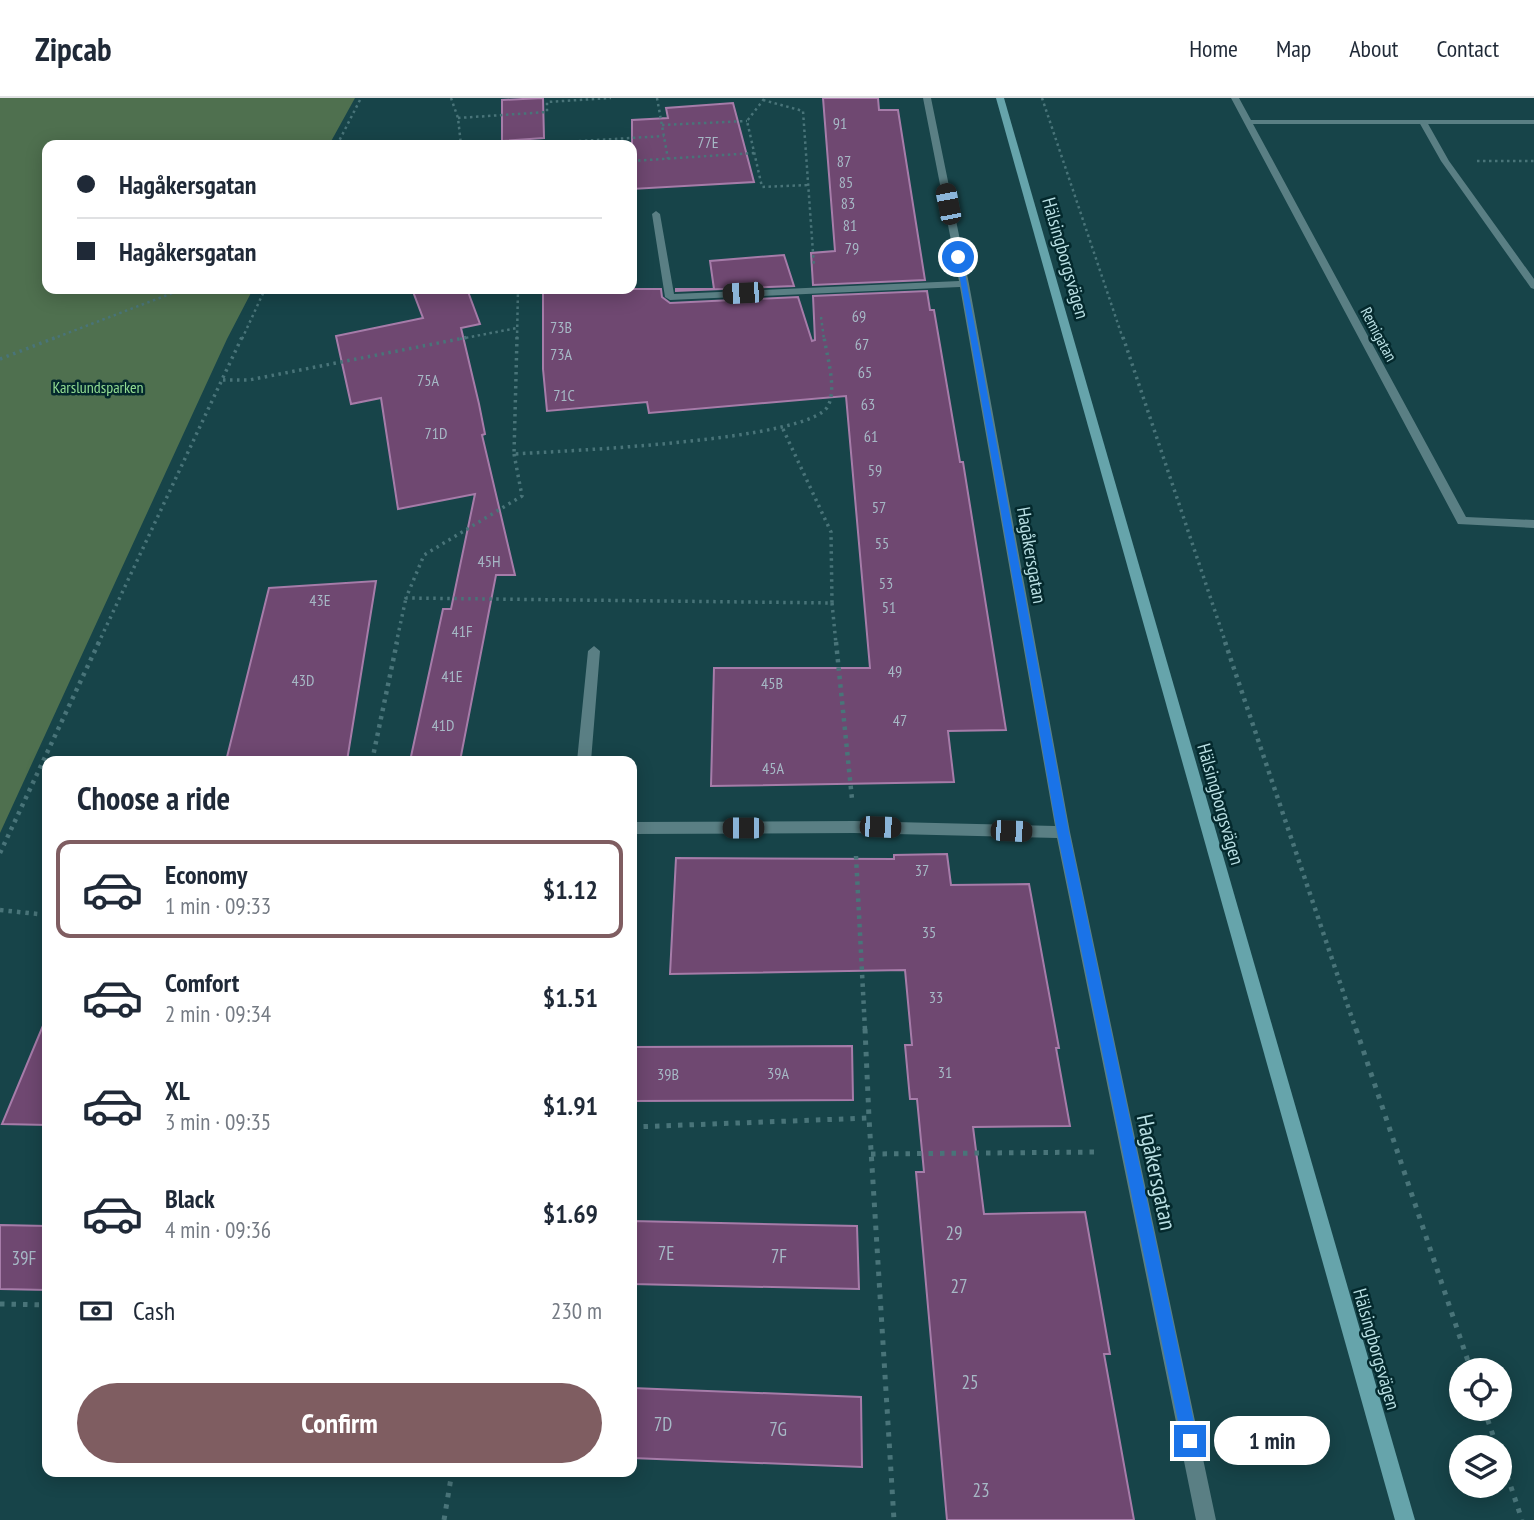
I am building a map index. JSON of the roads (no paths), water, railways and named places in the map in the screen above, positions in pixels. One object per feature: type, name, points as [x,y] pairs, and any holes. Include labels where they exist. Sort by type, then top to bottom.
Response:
[{"type":"main road","name":"Hälsingborgsvägen","points":[[1000,98],[1405,1520]]},
{"type":"street","name":"Hagåkersgatan","points":[[927,98],[964,284],[1063,832],[1206,1520]]},
{"type":"street","name":"Remigatan","points":[[1235,98],[1462,521],[1534,524]]},
{"type":"street","points":[[1246,122],[1534,122]]},
{"type":"street","points":[[1423,122],[1445,161],[1534,286]]},
{"type":"street","points":[[656,214],[670,297],[816,288],[964,284]]},
{"type":"street","points":[[584,756],[594,651]]},
{"type":"street","points":[[637,828],[854,827],[1063,832]]},
{"type":"park label","name":"Karslundsparken","points":[[98,387]]}]
